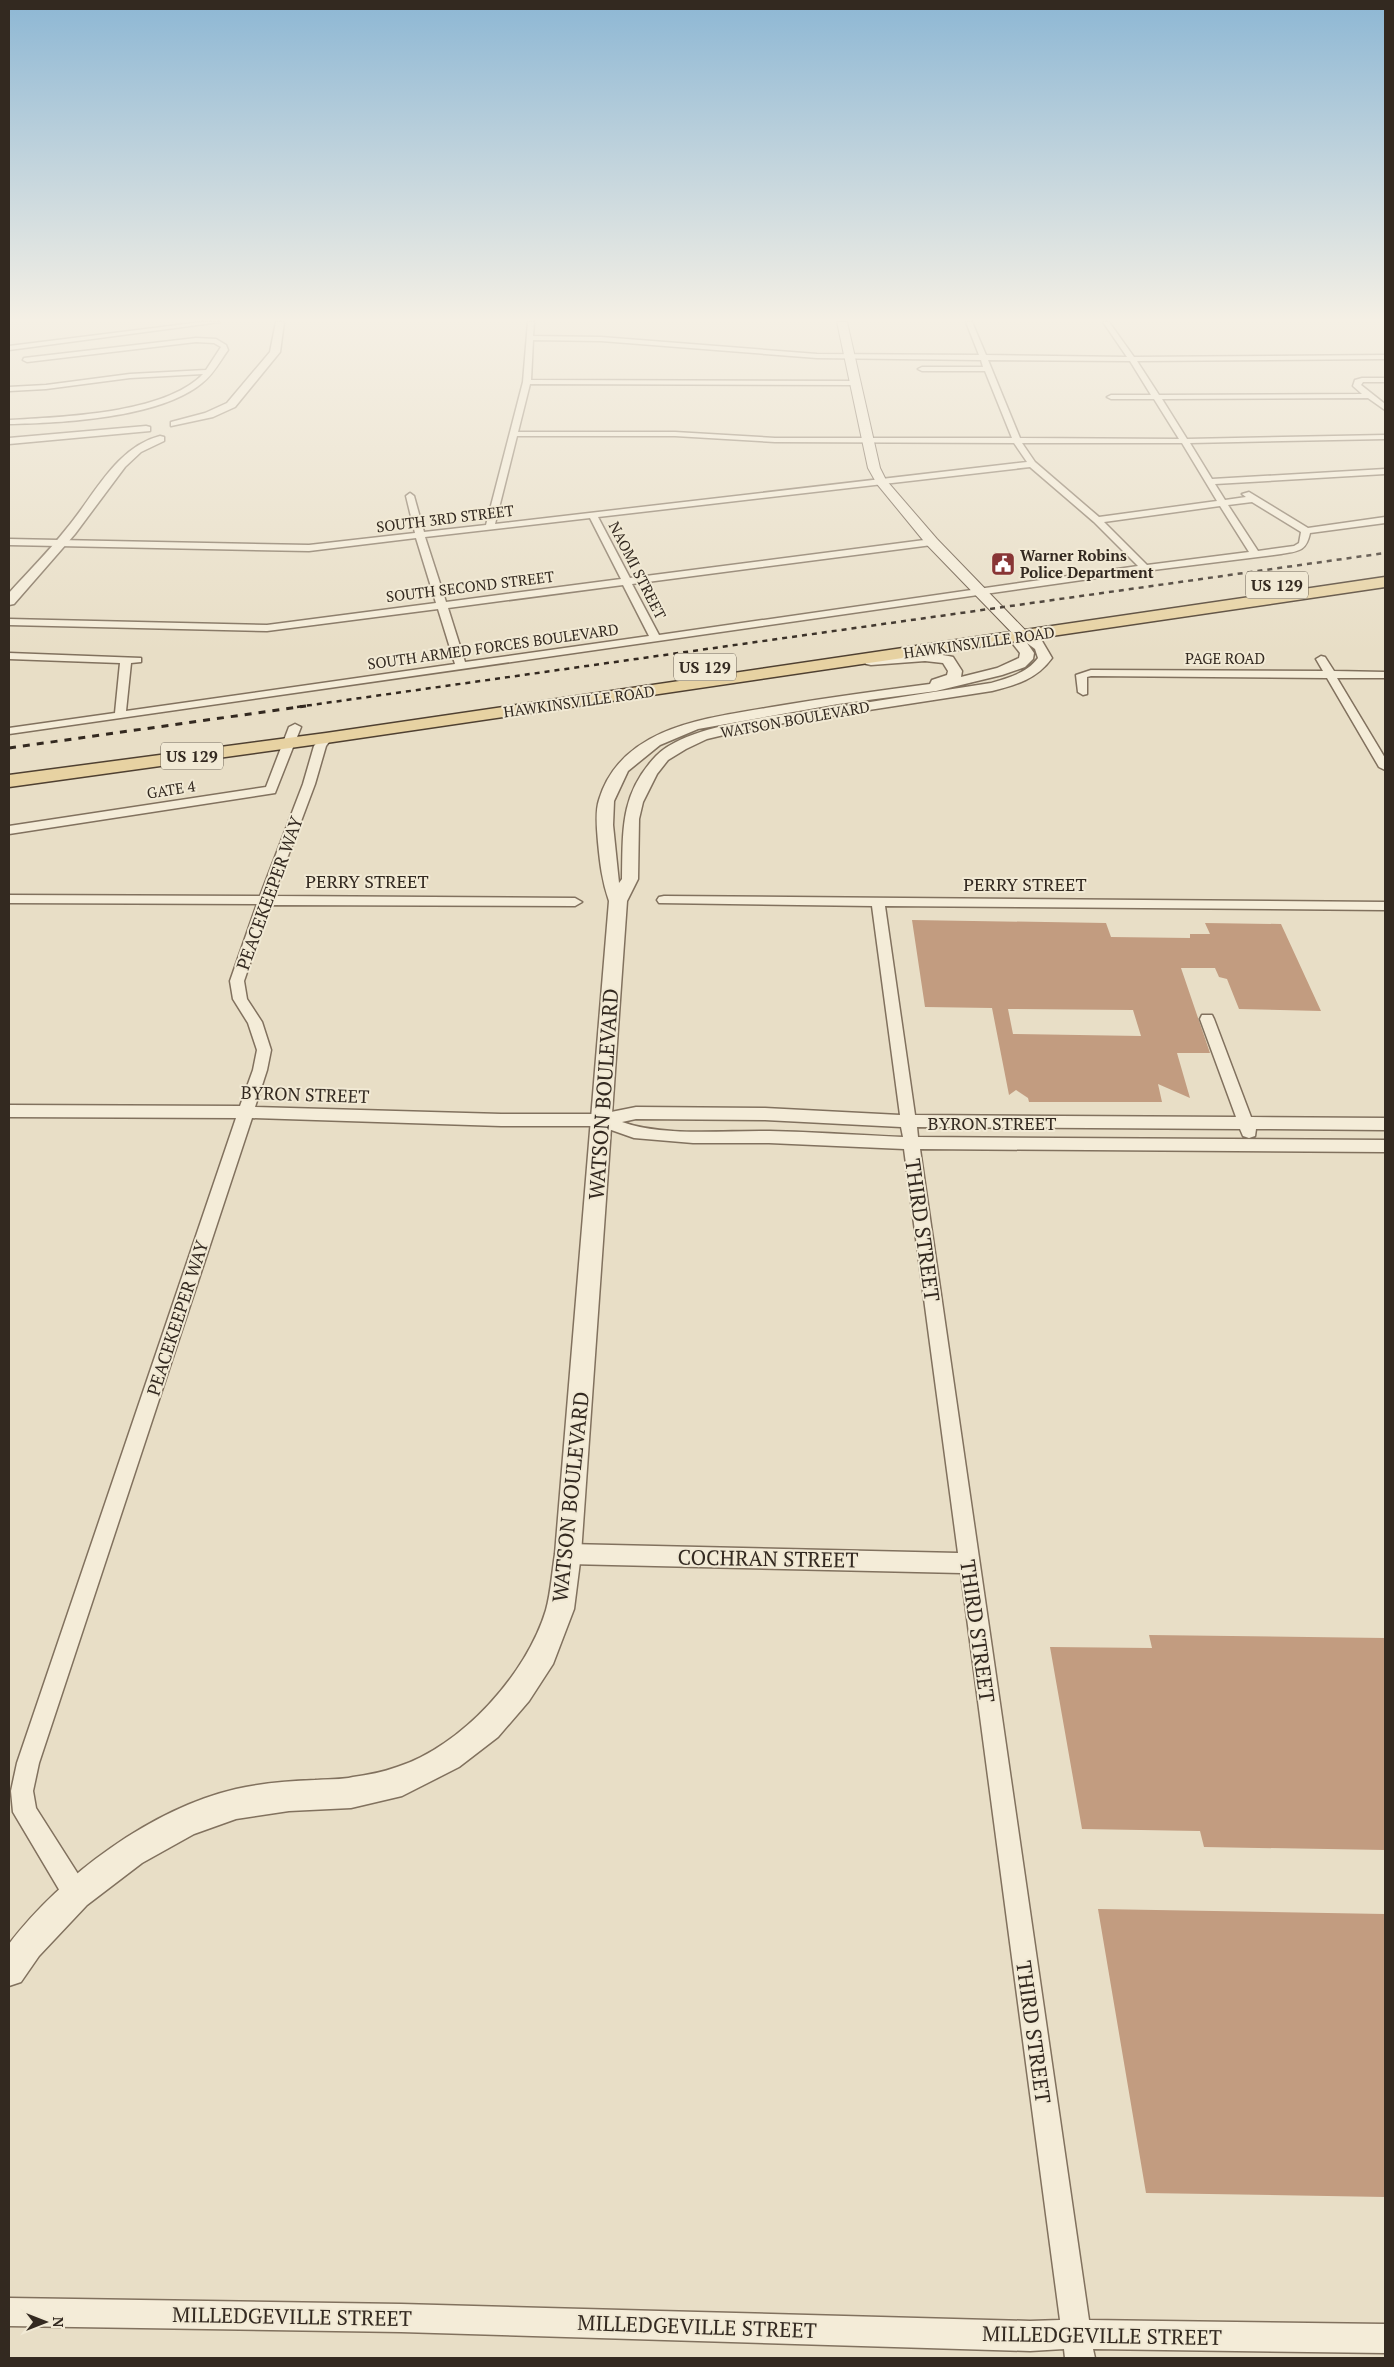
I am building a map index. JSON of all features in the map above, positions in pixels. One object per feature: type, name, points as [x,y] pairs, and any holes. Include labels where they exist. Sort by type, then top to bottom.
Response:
[{"type":"main road","name":"WATSON BOULEVARD","points":[[866,432],[874,468],[881,481],[932,542],[1023,636]]},
{"type":"main road","name":"HAWKINSVILLE ROAD","points":[[9,781],[1010,623],[1385,570]]},
{"type":"main road","name":"HAWKINSVILLE ROAD","points":[[9,768],[292,735],[326,738],[1385,582]]},
{"type":"street","points":[[9,441],[99,432]]},
{"type":"street","points":[[136,432],[144,433],[160,439]]},
{"type":"street","points":[[9,601],[60,543],[121,465],[137,450],[174,432]]},
{"type":"street","points":[[1014,432],[1032,464],[1097,520],[1145,568]]},
{"type":"street","points":[[1178,432],[1255,554]]},
{"type":"street","points":[[137,450],[144,433]]},
{"type":"street","points":[[490,527],[514,434],[675,434],[775,440],[1183,441],[1385,437]]},
{"type":"street","name":"SOUTH 3RD STREET","points":[[9,542],[309,548],[1032,464]]},
{"type":"street","points":[[1208,482],[1228,482],[1246,478],[1385,471]]},
{"type":"street","points":[[1228,482],[1306,531],[1385,520]]},
{"type":"street","points":[[410,496],[420,535],[461,666]]},
{"type":"street","points":[[1097,520],[1253,499]]},
{"type":"street","name":"NAOMI STREET","points":[[593,516],[656,639]]},
{"type":"street","points":[[981,592],[1297,548],[1303,544],[1306,531]]},
{"type":"street","name":"SOUTH SECOND STREET","points":[[9,622],[267,628],[932,542]]},
{"type":"street","name":"SOUTH ARMED FORCES BOULEVARD","points":[[9,731],[981,592]]},
{"type":"street","name":"WATSON BOULEVARD","points":[[9,1970],[28,1945],[76,1894],[132,1852],[186,1822],[236,1804],[289,1796],[351,1793],[402,1781],[450,1757],[488,1727],[519,1692],[543,1654],[560,1609],[568,1554],[618,901],[630,879],[631,819],[635,802],[650,773],[663,757],[702,736],[725,730],[913,698],[975,690],[1025,676],[1040,667],[1045,658],[1044,652],[1037,642],[1023,636],[1020,644],[1027,653],[1026,660],[1020,664],[970,680],[694,725],[655,742],[621,769],[606,801],[605,825],[610,881],[618,901]]},
{"type":"street","points":[[9,656],[131,660],[120,714]]},
{"type":"street","points":[[836,664],[934,657],[948,660],[956,670],[954,677],[905,691]]},
{"type":"street","points":[[1321,659],[1385,767]]},
{"type":"street","name":"PAGE ROAD","points":[[1083,692],[1081,675],[1091,673],[1385,675]]},
{"type":"street","name":"GATE 4","points":[[9,830],[271,790],[292,735]]},
{"type":"street","name":"PEACEKEEPER WAY","points":[[76,1894],[25,1812],[22,1791],[28,1763],[260,1070],[264,1050],[255,1022],[240,999],[237,981],[265,900],[309,784],[320,746],[326,738]]},
{"type":"street","name":"PERRY STREET","points":[[9,899],[575,902]]},
{"type":"street","name":"PERRY STREET","points":[[664,900],[878,903],[1153,902],[1385,906]]},
{"type":"street","name":"THIRD STREET","points":[[878,903],[1078,2346]]},
{"type":"street","points":[[1207,1018],[1253,1145]]},
{"type":"street","name":"BYRON STREET","points":[[9,1111],[246,1112],[501,1120],[601,1120],[646,1113],[766,1114],[908,1121],[1385,1124]]},
{"type":"street","name":"BYRON STREET","points":[[601,1120],[634,1132],[694,1137],[769,1137],[911,1143],[1385,1146]]},
{"type":"street","points":[[989,1122],[994,1143]]},
{"type":"street","name":"COCHRAN STREET","points":[[568,1554],[968,1563]]},
{"type":"street","name":"MILLEDGEVILLE STREET","points":[[9,2312],[401,2318],[1030,2336],[1078,2346],[1385,2339]]},
{"type":"building","points":[[912,920],[1106,923],[1111,937],[1190,938],[1190,934],[1210,934],[1205,923],[1281,924],[1321,1011],[1239,1009],[1227,979],[1219,977],[1215,968],[1181,968],[1210,1053],[1177,1053],[1190,1098],[1158,1084],[1162,1102],[1029,1102],[1028,1098],[1016,1090],[1009,1095],[992,1008],[925,1007]],"holes":[[[1008,1009],[1133,1010],[1141,1036],[1013,1034]]]},
{"type":"building","points":[[1149,1635],[1385,1638],[1385,1850],[1204,1847],[1200,1831],[1082,1829],[1050,1647],[1152,1648]]},
{"type":"building","points":[[1098,1909],[1385,1914],[1385,2197],[1146,2193]]},
{"type":"railway","points":[[297,707],[1385,553]]},
{"type":"railway","points":[[9,748],[306,706]]},
{"type":"place","name":"Warner Robins Police Department","points":[[1003,564]]}]
